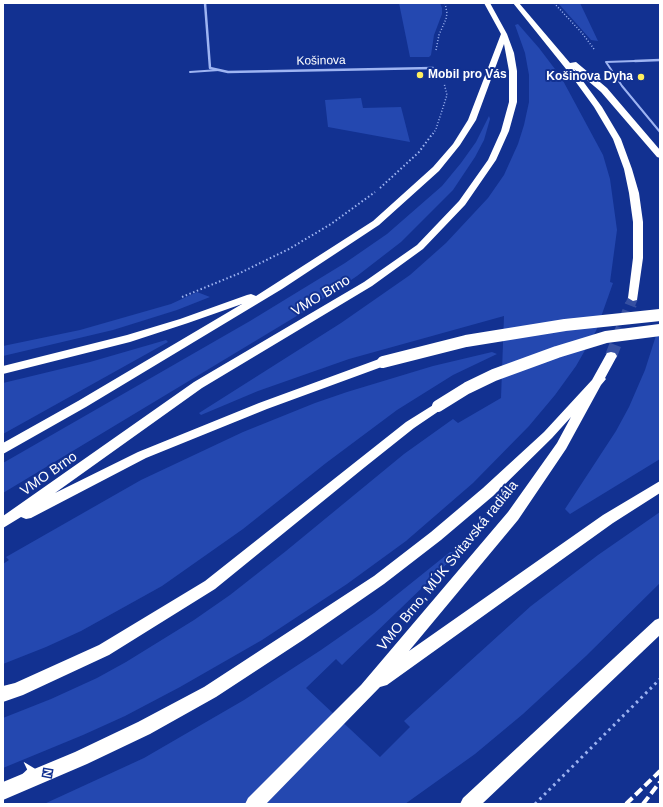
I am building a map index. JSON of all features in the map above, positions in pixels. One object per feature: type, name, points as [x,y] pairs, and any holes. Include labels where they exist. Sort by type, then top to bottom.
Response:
[{"type":"highway","name":"VMO Brno","points":[[3,524],[198,385],[368,284],[420,247],[462,203],[492,160],[504,131],[512,102],[513,70],[510,53],[504,34],[487,3]]},
{"type":"highway","points":[[516,3],[573,72],[608,122],[617,139],[628,169],[634,193],[638,222],[638,258],[633,298]]},
{"type":"highway","points":[[3,449],[82,404],[278,287],[376,223],[436,169],[456,146],[472,120],[504,34]]},
{"type":"highway","points":[[555,50],[604,90],[659,152]]},
{"type":"highway","points":[[3,370],[136,336],[184,321],[278,287]]},
{"type":"highway","points":[[3,524],[142,455],[263,406],[383,362],[474,340],[565,325],[660,315]]},
{"type":"highway","points":[[3,694],[17,690],[104,650],[210,585],[354,468],[410,425],[468,388],[494,375],[557,352],[606,337],[660,330]]},
{"type":"highway","name":"VMO Brno, MÚK Svitavská radiála","points":[[367,690],[513,516],[562,446],[600,379],[611,356]]},
{"type":"highway","points":[[3,791],[81,758],[144,728],[210,692],[379,580],[436,536],[488,492],[548,435],[600,379]]},
{"type":"highway","points":[[254,804],[367,690],[608,519],[660,486]]},
{"type":"highway","points":[[469,804],[660,625]]},
{"type":"street","name":"Košinova","points":[[204,3],[210,68],[228,72],[433,68]]},
{"type":"street","points":[[635,61],[660,60]]},
{"type":"lane","points":[[606,62],[635,61]]},
{"type":"lane","points":[[606,62],[622,86],[660,132]]},
{"type":"lane","points":[[190,72],[220,70]]},
{"type":"path","points":[[436,57],[439,35],[446,20],[447,13],[445,3]]},
{"type":"path","points":[[554,3],[606,62]]},
{"type":"path","points":[[192,293],[240,273],[289,249],[331,224],[374,194],[419,152],[436,129],[446,99],[443,78]]},
{"type":"path","points":[[535,804],[660,679]]},
{"type":"shaded area","points":[[399,3],[440,3],[442,14],[434,35],[431,55],[429,57],[410,57]]},
{"type":"shaded area","points":[[558,3],[580,3],[598,41],[591,40]]},
{"type":"shaded area","points":[[518,24],[561,77],[603,155],[610,179],[617,230],[610,282],[613,283],[596,331],[576,366],[555,395],[529,426],[473,483],[406,541],[347,584],[262,640],[180,687],[125,716],[3,768],[3,718],[51,699],[97,678],[194,620],[230,595],[286,551],[404,454],[453,419],[458,423],[501,398],[504,316],[349,359],[258,391],[201,415],[199,413],[341,323],[410,275],[446,243],[488,198],[504,175],[518,144],[529,102],[529,75],[525,53],[515,25]]},
{"type":"shaded area","points":[[361,98],[363,108],[401,107],[410,142],[328,127],[325,100]]},
{"type":"shaded area","points":[[489,116],[490,119],[484,140],[475,157],[453,190],[401,242],[357,276],[305,311],[3,493],[3,463],[250,321],[345,263],[387,234],[442,186],[476,142]]},
{"type":"shaded area","points":[[197,292],[210,297],[177,310],[113,330],[3,356],[3,346],[80,330],[171,304]]},
{"type":"shaded area","points":[[660,323],[660,459],[570,514],[565,509],[616,431],[629,407],[645,370]]},
{"type":"shaded area","points":[[166,340],[168,342],[3,434],[3,383],[90,362]]},
{"type":"shaded area","points":[[492,352],[497,354],[453,375],[397,410],[326,463],[243,529],[162,586],[81,631],[3,664],[3,564],[9,560],[6,557],[141,480],[243,432],[315,403],[347,392],[433,366]]},
{"type":"shaded area","points":[[660,512],[660,583],[586,656],[523,714],[475,754],[405,804],[44,804],[144,758],[244,700],[321,650],[374,613],[450,552],[453,552],[456,555],[342,665],[336,659],[306,688],[380,757],[410,727],[404,721],[531,606],[598,555]]},
{"type":"tunnel","points":[[630,305],[633,298]]},
{"type":"tunnel","points":[[611,356],[631,304]]},
{"type":"railway","points":[[626,804],[660,771]]},
{"type":"railway","points":[[643,804],[660,782]]},
{"type":"place","name":"Mobil pro Vás","points":[[420,75]]},
{"type":"place","name":"Košinova Dyha","points":[[641,77]]}]
